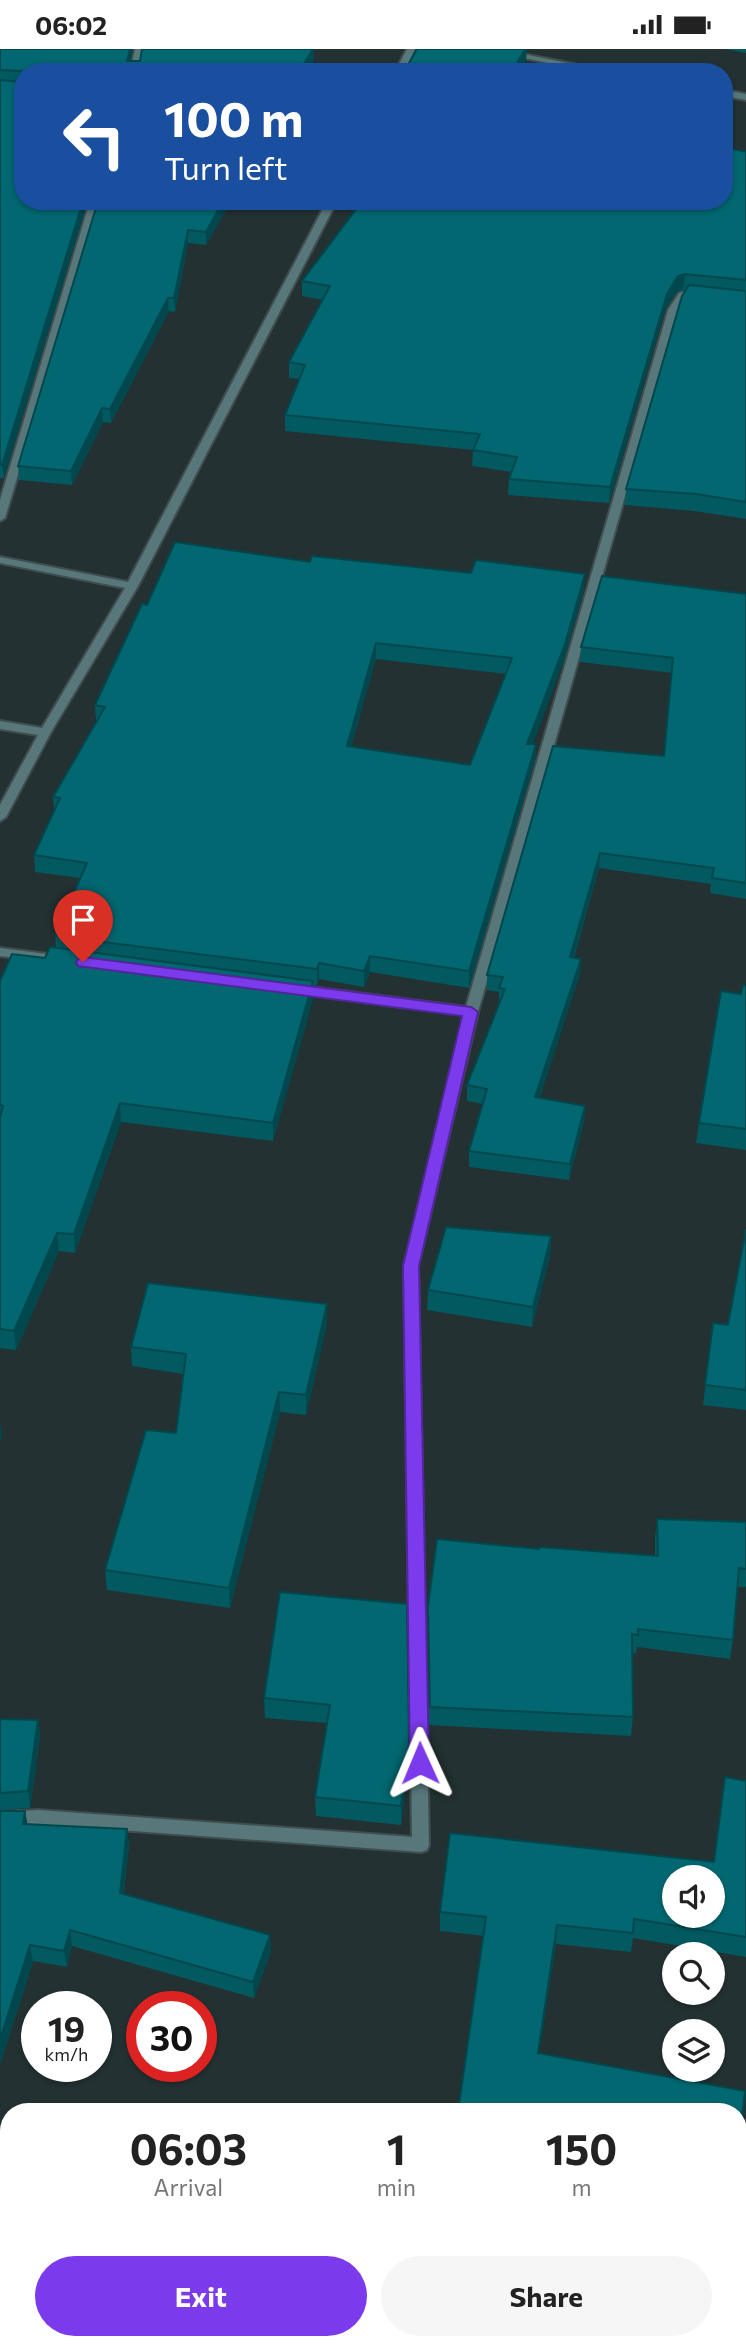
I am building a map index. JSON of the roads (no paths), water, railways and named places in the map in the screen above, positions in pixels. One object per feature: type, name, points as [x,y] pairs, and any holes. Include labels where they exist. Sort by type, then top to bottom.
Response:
[{"type":"street","points":[[484,49],[560,63]]},
{"type":"street","points":[[0,518],[92,210]]},
{"type":"street","points":[[0,817],[45,732],[132,586],[327,210]]},
{"type":"street","points":[[0,1819],[38,1817],[421,1845],[411,1266],[471,1012],[673,310],[682,295],[708,297]]},
{"type":"street","points":[[0,560],[132,586]]},
{"type":"street","points":[[0,725],[45,732]]},
{"type":"street","points":[[0,952],[83,962]]},
{"type":"street","points":[[277,987],[471,1012]]}]
